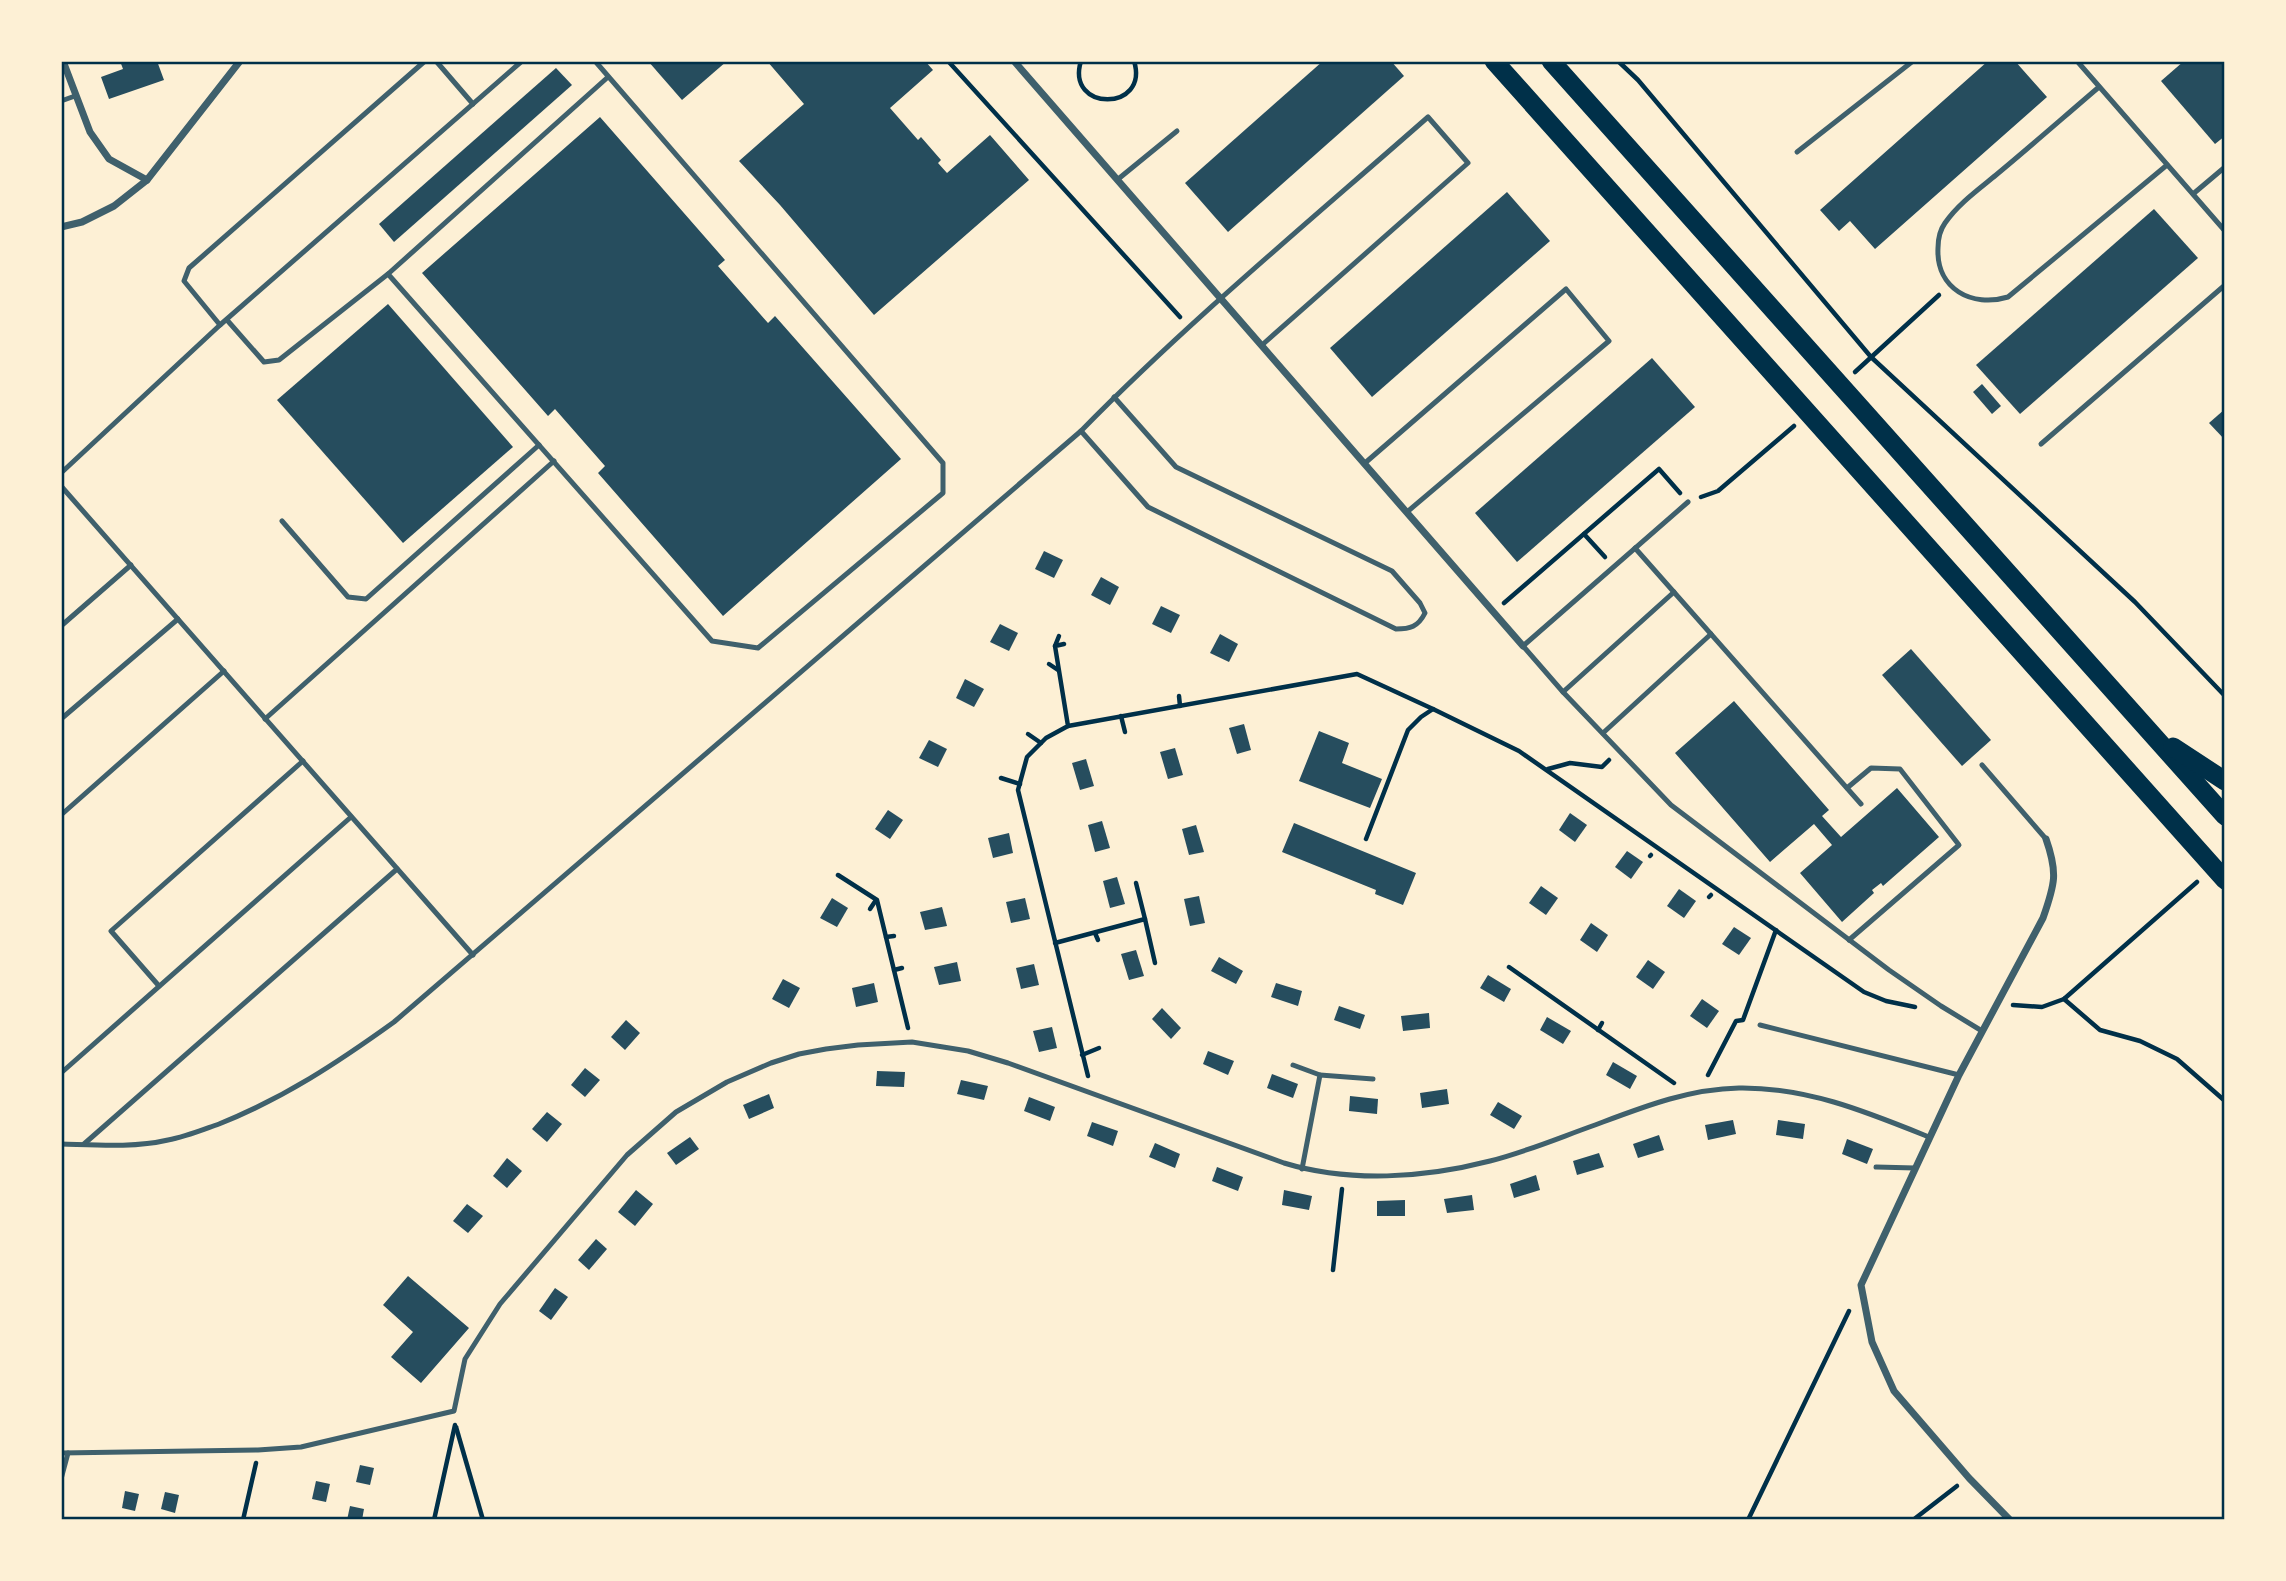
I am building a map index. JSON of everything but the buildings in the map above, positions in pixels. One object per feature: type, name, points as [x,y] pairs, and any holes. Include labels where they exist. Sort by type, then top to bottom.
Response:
[{"type":"highway","points":[[1494,61],[2225,880]]},
{"type":"highway","points":[[1551,61],[2225,816]]},
{"type":"highway","points":[[2151,733],[2225,781]]},
{"type":"street","points":[[63,61],[90,132],[109,159],[147,180]]},
{"type":"street","points":[[61,226],[82,222],[114,206],[147,180],[240,61]]},
{"type":"street","points":[[1014,61],[1523,646]]},
{"type":"street","points":[[2010,1520],[1969,1478],[1894,1391],[1872,1342],[1861,1285],[1959,1075],[2043,918],[2053,890],[2054,862],[2046,839]]},
{"type":"lane","points":[[220,325],[184,281],[190,268],[425,61]]},
{"type":"lane","points":[[436,61],[473,104]]},
{"type":"lane","points":[[61,473],[220,325],[522,61]]},
{"type":"lane","points":[[388,274],[712,641],[758,648],[943,493],[943,463],[595,61]]},
{"type":"lane","points":[[1797,152],[1913,61]]},
{"type":"lane","points":[[2077,61],[2225,231]]},
{"type":"lane","points":[[227,320],[264,362],[279,360],[388,274],[608,77]]},
{"type":"lane","points":[[2099,87],[1972,196],[1944,224],[1938,239],[1938,259],[1942,274],[1950,285],[1961,294],[1980,301],[1995,301],[2008,297],[2167,165]]},
{"type":"lane","points":[[61,101],[75,96]]},
{"type":"lane","points":[[61,1144],[167,1141],[205,1129],[271,1101],[316,1077],[394,1022],[1081,430],[1222,298],[1428,117],[1468,163],[1262,345]]},
{"type":"lane","points":[[1117,180],[1177,131]]},
{"type":"lane","points":[[2193,194],[2225,167]]},
{"type":"lane","points":[[2041,444],[2225,285]]},
{"type":"lane","points":[[1365,463],[1566,289],[1609,341],[1408,512]]},
{"type":"lane","points":[[1081,430],[1148,507],[1396,629],[1409,629],[1420,622],[1424,613],[1420,603],[1392,571],[1176,467],[1114,397]]},
{"type":"lane","points":[[282,521],[348,597],[366,599],[539,445]]},
{"type":"lane","points":[[265,719],[554,461]]},
{"type":"lane","points":[[61,486],[473,955]]},
{"type":"lane","points":[[1688,502],[1523,646],[1671,805],[1849,940],[1941,1006],[1982,1031]]},
{"type":"lane","points":[[1635,548],[1861,804]]},
{"type":"lane","points":[[61,626],[131,565]]},
{"type":"lane","points":[[1563,692],[1674,592]]},
{"type":"lane","points":[[61,719],[178,619]]},
{"type":"lane","points":[[1603,733],[1711,634]]},
{"type":"lane","points":[[61,814],[224,671]]},
{"type":"lane","points":[[159,986],[111,931],[303,761]]},
{"type":"lane","points":[[1982,765],[2046,839]]},
{"type":"lane","points":[[1847,788],[1871,768],[1900,769],[1959,845],[1849,940]]},
{"type":"lane","points":[[61,1073],[351,817]]},
{"type":"lane","points":[[83,1144],[397,869]]},
{"type":"lane","points":[[1760,1025],[1959,1075]]},
{"type":"lane","points":[[61,1479],[64,1453],[301,1447],[454,1411],[465,1359],[500,1304],[627,1155],[676,1112],[727,1082],[789,1057],[848,1046],[912,1042],[968,1051],[1008,1063],[1233,1146],[1302,1168],[1344,1174],[1428,1174],[1493,1161],[1668,1098],[1700,1091],[1738,1088],[1777,1089],[1807,1094],[1855,1108],[1928,1138]]},
{"type":"lane","points":[[1293,1065],[1320,1074],[1373,1079]]},
{"type":"lane","points":[[1302,1168],[1320,1074]]},
{"type":"lane","points":[[1876,1167],[1915,1168]]},
{"type":"path","points":[[948,61],[1190,328]]},
{"type":"path","points":[[1082,61],[1079,76],[1083,86],[1090,94],[1111,100],[1122,97],[1136,80],[1137,69],[1134,61]]},
{"type":"path","points":[[1618,61],[1638,80],[1871,356],[2135,602],[2225,696]]},
{"type":"path","points":[[1887,344],[1950,285]]},
{"type":"path","points":[[1494,612],[1660,469],[1688,502],[1718,491],[1773,444]]},
{"type":"path","points":[[1584,534],[1613,567]]},
{"type":"path","points":[[1059,636],[1055,646],[1068,726]]},
{"type":"path","points":[[1055,646],[1064,643]]},
{"type":"path","points":[[1049,664],[1058,670]]},
{"type":"path","points":[[1092,1094],[1018,790],[1027,757],[1041,743],[1068,726],[1357,674],[1519,751],[1864,992],[1886,1002],[1911,1007],[1941,1006]]},
{"type":"path","points":[[1180,695],[1180,706]]},
{"type":"path","points":[[1366,839],[1408,730],[1420,717],[1433,709]]},
{"type":"path","points":[[1121,716],[1125,732]]},
{"type":"path","points":[[1028,734],[1041,743]]},
{"type":"path","points":[[1548,770],[1570,763],[1602,767],[1619,749]]},
{"type":"path","points":[[1001,778],[1020,784]]},
{"type":"path","points":[[838,875],[852,881],[877,900],[912,1042]]},
{"type":"path","points":[[1136,883],[1155,963]]},
{"type":"path","points":[[870,909],[877,900]]},
{"type":"path","points":[[1999,1003],[2042,1007],[2064,999],[2174,903]]},
{"type":"path","points":[[1055,943],[1145,919]]},
{"type":"path","points":[[1700,1091],[1736,1021],[1743,1020],[1776,930]]},
{"type":"path","points":[[1095,933],[1098,940]]},
{"type":"path","points":[[886,937],[894,936]]},
{"type":"path","points":[[1511,966],[1521,977],[1598,1030],[1622,1051],[1689,1093]]},
{"type":"path","points":[[894,970],[902,968]]},
{"type":"path","points":[[2064,999],[2100,1030],[2140,1041],[2177,1059],[2225,1101]]},
{"type":"path","points":[[1598,1030],[1602,1023]]},
{"type":"path","points":[[1082,1055],[1098,1048]]},
{"type":"path","points":[[1674,1083],[1677,1075]]},
{"type":"path","points":[[1333,1270],[1344,1174]]},
{"type":"path","points":[[1339,1219],[1346,1220]]},
{"type":"path","points":[[1748,1520],[1861,1285]]},
{"type":"path","points":[[454,1411],[456,1427],[483,1520]]},
{"type":"path","points":[[434,1520],[456,1427]]},
{"type":"path","points":[[243,1520],[258,1450]]},
{"type":"path","points":[[1913,1520],[1969,1478]]}]
